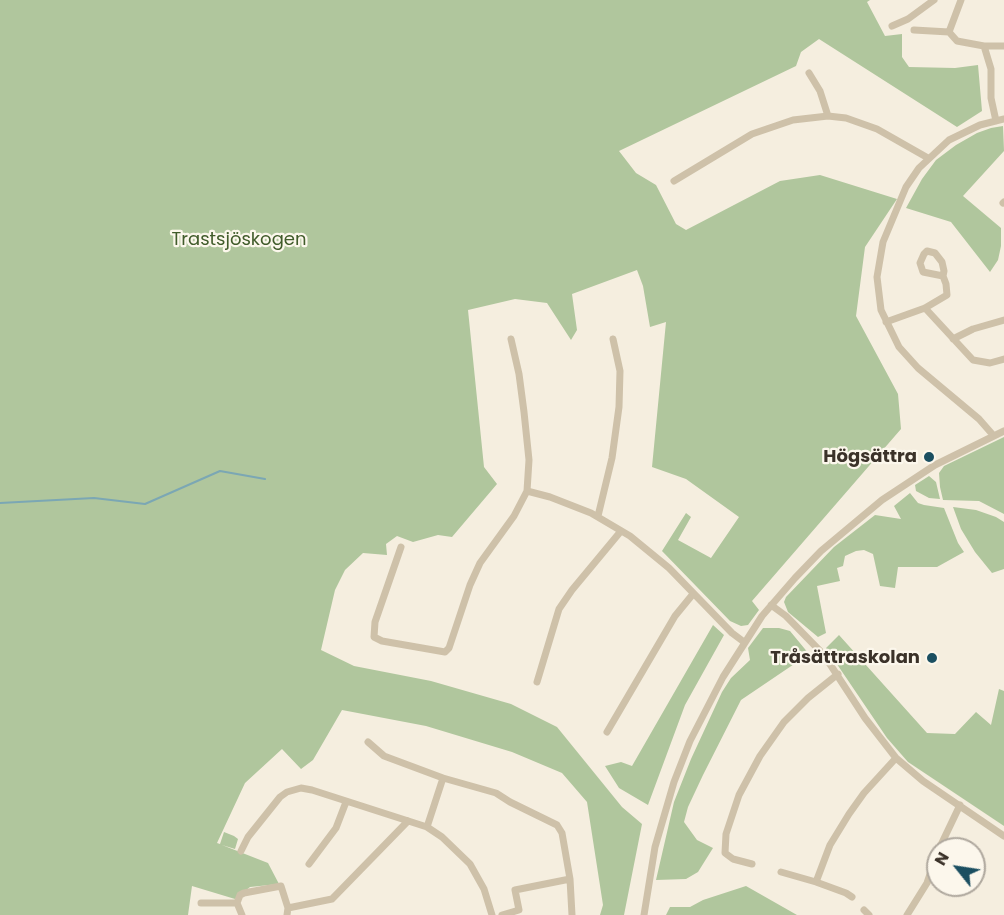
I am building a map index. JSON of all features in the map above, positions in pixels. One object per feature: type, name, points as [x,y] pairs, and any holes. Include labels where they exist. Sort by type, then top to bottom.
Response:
[{"type":"street","points":[[891,26],[908,19],[934,0]]},
{"type":"street","points":[[949,32],[961,0]]},
{"type":"street","points":[[914,30],[949,32],[957,41],[984,46],[1004,46]]},
{"type":"street","points":[[984,46],[991,69],[991,98],[996,120]]},
{"type":"street","points":[[809,73],[820,91],[828,116]]},
{"type":"street","points":[[674,181],[752,134],[793,120],[828,116],[846,118],[871,126],[928,158]]},
{"type":"street","points":[[993,435],[979,419],[907,357],[899,347],[886,322],[877,288],[881,249],[906,187],[928,158],[949,140],[964,132],[1004,119]]},
{"type":"street","points":[[886,322],[925,308],[947,295],[943,276]]},
{"type":"street","points":[[925,308],[973,360],[990,363],[1004,358]]},
{"type":"street","points":[[953,339],[973,329],[1004,320]]},
{"type":"street","points":[[401,548],[373,634],[375,638],[382,641],[446,652],[480,563],[514,516],[527,492],[529,460],[524,412],[511,339]]},
{"type":"street","points":[[598,516],[612,458],[619,407],[620,371],[613,339]]},
{"type":"street","points":[[644,915],[655,848],[674,782],[705,710],[744,642],[771,605],[822,551],[882,500],[935,465],[1004,431]]},
{"type":"street","points":[[527,492],[550,497],[598,516],[639,543],[655,555],[732,633],[744,642]]},
{"type":"street","points":[[537,682],[559,609],[621,531]]},
{"type":"street","points":[[607,732],[675,616],[693,594]]},
{"type":"street","points":[[771,605],[786,616],[824,655],[865,718],[896,758],[923,781],[1004,836]]},
{"type":"street","points":[[752,864],[733,859],[725,853],[726,834],[739,795],[760,756],[795,711],[838,674]]},
{"type":"street","points":[[368,742],[384,756],[443,778],[487,789],[557,825],[562,833],[570,879],[572,915]]},
{"type":"street","points":[[816,882],[830,845],[849,814],[864,793],[896,758]]},
{"type":"street","points":[[427,827],[443,778]]},
{"type":"street","points":[[241,851],[248,837],[280,797],[287,792],[301,788],[427,827],[449,843],[470,864],[481,882],[492,915]]},
{"type":"street","points":[[309,864],[336,828],[346,802]]},
{"type":"street","points":[[944,837],[960,805]]},
{"type":"street","points":[[237,903],[244,892],[281,886],[288,911],[332,899],[408,821]]},
{"type":"street","points":[[782,872],[816,882],[852,897]]},
{"type":"street","points":[[502,915],[519,910],[515,890],[570,879]]},
{"type":"street","points":[[907,915],[926,885]]},
{"type":"street","points":[[201,903],[237,903]]},
{"type":"street","points":[[237,903],[242,915]]},
{"type":"green space","name":"Trastsjöskogen","points":[[0,0],[870,0],[867,2],[885,36],[902,34],[902,57],[909,67],[955,68],[978,65],[982,111],[957,127],[819,39],[801,52],[796,66],[619,151],[636,173],[656,185],[676,224],[686,230],[780,181],[820,175],[897,199],[865,247],[856,316],[898,394],[901,429],[752,601],[759,610],[748,625],[741,626],[730,621],[662,551],[686,513],[691,517],[678,540],[711,558],[739,517],[686,479],[652,467],[666,322],[650,327],[643,286],[637,270],[572,294],[577,330],[571,340],[547,303],[515,299],[468,310],[484,467],[497,484],[452,537],[438,535],[413,542],[397,536],[386,544],[387,555],[363,553],[345,570],[335,590],[321,650],[354,666],[431,681],[511,704],[557,727],[622,807],[642,824],[624,915],[600,915],[603,905],[587,802],[562,773],[512,752],[426,726],[342,710],[313,760],[301,769],[282,749],[245,783],[217,843],[220,844],[224,832],[234,836],[238,839],[235,849],[222,845],[268,863],[279,884],[250,887],[235,899],[192,886],[188,915],[0,915]]},
{"type":"green space","points":[[1003,126],[1004,151],[963,196],[1001,228],[998,260],[990,272],[951,222],[906,208],[922,179],[936,160],[977,133]]},
{"type":"green space","points":[[1004,437],[1004,514],[979,501],[943,500],[939,473],[944,466]]},
{"type":"green space","points":[[929,476],[936,482],[940,499],[929,498],[916,491],[915,485]]},
{"type":"green space","points":[[910,493],[918,503],[944,508],[964,552],[937,567],[898,567],[895,588],[880,586],[873,554],[864,550],[845,556],[843,566],[837,568],[840,581],[817,586],[826,633],[818,637],[788,612],[784,602],[786,597],[834,547],[875,515],[901,519],[894,506]]},
{"type":"green space","points":[[953,507],[976,510],[1004,522],[1004,569],[992,573],[975,552],[961,529]]},
{"type":"green space","points":[[713,625],[724,635],[685,705],[648,805],[619,788],[605,766],[621,762],[632,766]]},
{"type":"green space","points":[[763,628],[790,631],[809,654],[741,700],[688,807],[684,822],[697,840],[713,848],[698,872],[686,879],[656,880],[674,802],[691,759],[722,692],[731,678],[750,660],[748,648]]},
{"type":"green space","points":[[839,635],[927,733],[955,734],[976,712],[991,725],[999,689],[1004,691],[1004,826],[908,762],[887,738],[826,648]]},
{"type":"green space","points":[[746,886],[797,915],[666,915],[670,907],[690,907],[703,900]]},
{"type":"waterway","points":[[0,503],[94,498],[145,504],[220,471],[265,479]]},
{"type":"place","name":"Högsättra","points":[[929,457]]},
{"type":"place","name":"Tråsättraskolan","points":[[932,658]]}]
